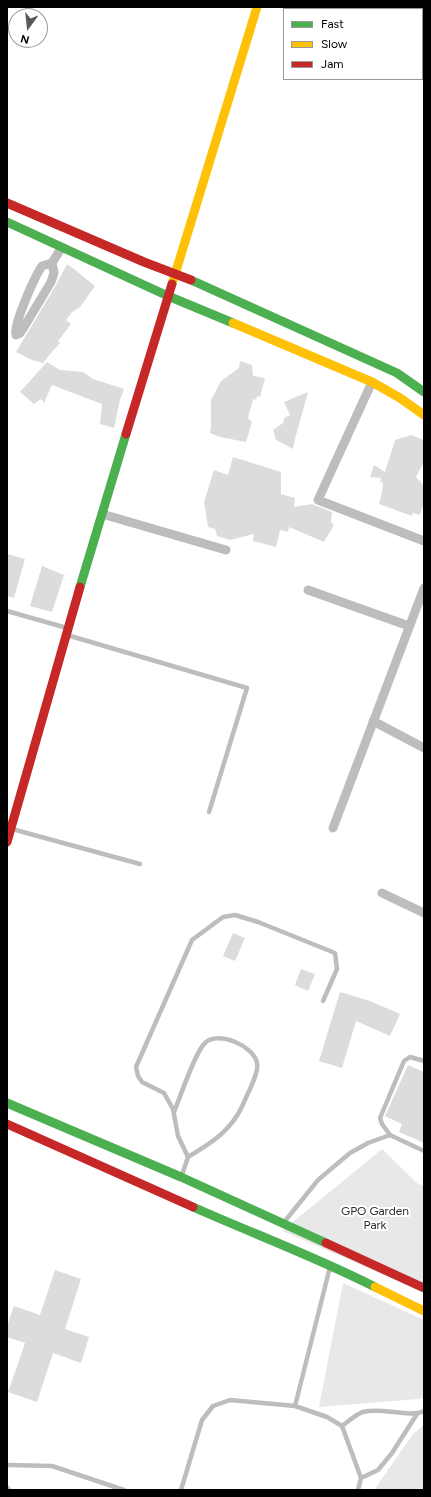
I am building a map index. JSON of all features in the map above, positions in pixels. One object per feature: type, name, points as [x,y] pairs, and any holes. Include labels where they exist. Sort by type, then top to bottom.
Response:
[{"type":"street","points":[[7,842],[67,631],[174,273],[257,7]]},
{"type":"street","points":[[8,205],[174,273],[397,373],[424,392]]},
{"type":"street","points":[[7,222],[168,296],[372,382],[424,414]]},
{"type":"street","points":[[52,263],[54,273],[51,282],[24,327],[20,333],[16,335],[15,332],[21,312],[36,275],[42,266],[52,263],[62,247]]},
{"type":"street","points":[[372,382],[318,500],[424,541]]},
{"type":"street","points":[[102,514],[226,550]]},
{"type":"street","points":[[333,828],[424,588]]},
{"type":"street","points":[[308,590],[409,626]]},
{"type":"street","points":[[373,721],[424,748]]},
{"type":"street","points":[[382,894],[424,913]]},
{"type":"street","points":[[7,1103],[181,1177],[424,1288]]},
{"type":"street","points":[[7,1124],[243,1229],[331,1265],[424,1311]]},
{"type":"lane","points":[[7,611],[247,688],[209,812]]},
{"type":"lane","points":[[11,829],[140,864]]},
{"type":"lane","points":[[188,1157],[178,1136],[174,1112],[164,1093],[142,1082],[138,1076],[136,1067],[192,940],[223,917],[235,915],[258,922],[335,953],[337,969],[323,1001]]},
{"type":"lane","points":[[174,1112],[197,1056],[205,1042],[214,1038],[225,1039],[241,1044],[251,1051],[258,1063],[254,1079],[239,1114],[213,1142],[188,1157],[181,1177]]},
{"type":"lane","points":[[424,1061],[410,1057],[404,1061],[380,1118],[382,1124],[390,1135],[424,1151]]},
{"type":"lane","points":[[284,1223],[318,1180],[350,1153],[368,1143],[390,1135]]},
{"type":"lane","points":[[295,1406],[331,1265]]},
{"type":"lane","points":[[181,1490],[202,1420],[214,1406],[230,1400],[295,1406],[327,1417],[342,1426],[361,1478],[358,1490]]},
{"type":"lane","points":[[342,1426],[362,1412],[387,1410],[417,1414],[424,1411]]},
{"type":"lane","points":[[361,1478],[378,1470],[392,1452],[417,1414]]},
{"type":"lane","points":[[7,1465],[52,1466],[124,1490]]},
{"type":"green space","points":[[424,7],[423,55],[423,8],[312,8]]},
{"type":"green space","name":"GPO Garden Park","points":[[382,1149],[418,1184],[424,1186],[424,1292],[282,1231]]},
{"type":"green space","points":[[343,1283],[424,1320],[424,1397],[419,1399],[319,1407]]},
{"type":"green space","points":[[424,1425],[424,1490],[374,1490],[413,1434]]},
{"type":"building","points":[[67,264],[95,286],[80,307],[72,312],[66,320],[71,324],[58,341],[60,343],[43,363],[32,360],[16,352]]},
{"type":"building","points":[[240,361],[252,365],[253,376],[265,378],[260,397],[257,396],[256,400],[253,399],[248,418],[252,422],[246,442],[220,437],[210,433],[211,400],[221,381],[239,368]]},
{"type":"building","points":[[47,362],[60,370],[83,372],[93,379],[124,389],[114,428],[100,424],[102,404],[52,385],[44,403],[41,399],[34,404],[20,392]]},
{"type":"building","points":[[308,392],[293,449],[276,440],[273,430],[283,423],[284,418],[290,415],[284,402]]},
{"type":"building","points":[[411,435],[424,440],[424,462],[416,477],[424,486],[424,508],[422,508],[420,515],[413,513],[412,516],[379,504],[383,483],[380,482],[381,478],[370,477],[374,465],[385,472],[395,440]]},
{"type":"building","points":[[233,457],[281,472],[281,494],[295,498],[294,507],[312,504],[332,512],[331,522],[334,525],[324,542],[289,527],[288,532],[280,530],[276,547],[253,541],[254,534],[230,540],[217,536],[215,529],[208,527],[204,502],[214,470],[228,475]]},
{"type":"building","points":[[7,554],[25,559],[14,598],[7,596]]},
{"type":"building","points":[[42,566],[64,575],[52,612],[30,606]]},
{"type":"building","points":[[233,933],[245,938],[235,961],[223,956]]},
{"type":"building","points":[[301,969],[315,974],[308,991],[295,985]]},
{"type":"building","points":[[340,992],[370,1001],[400,1014],[390,1036],[356,1021],[342,1068],[319,1061]]},
{"type":"building","points":[[408,1065],[424,1072],[424,1143],[399,1132],[402,1124],[385,1116]]},
{"type":"building","points":[[55,1270],[81,1279],[65,1329],[89,1337],[81,1363],[53,1353],[37,1402],[8,1392],[25,1343],[7,1337],[7,1326],[14,1306],[40,1315]]},
{"type":"traffic: fast","points":[[7,222],[168,296],[233,323]]},
{"type":"traffic: fast","points":[[191,280],[397,373],[424,392]]},
{"type":"traffic: fast","points":[[80,587],[126,434]]},
{"type":"traffic: fast","points":[[7,1103],[181,1177],[326,1243]]},
{"type":"traffic: fast","points":[[193,1207],[308,1256],[375,1287]]},
{"type":"traffic: slow","points":[[172,284],[257,7]]},
{"type":"traffic: slow","points":[[233,323],[372,382],[400,398],[424,415]]},
{"type":"traffic: slow","points":[[375,1287],[424,1311]]},
{"type":"traffic: jam","points":[[7,203],[144,262],[191,280]]},
{"type":"traffic: jam","points":[[126,434],[172,284]]},
{"type":"traffic: jam","points":[[7,842],[80,587]]},
{"type":"traffic: jam","points":[[7,1124],[193,1207]]},
{"type":"traffic: jam","points":[[326,1243],[424,1288]]}]
